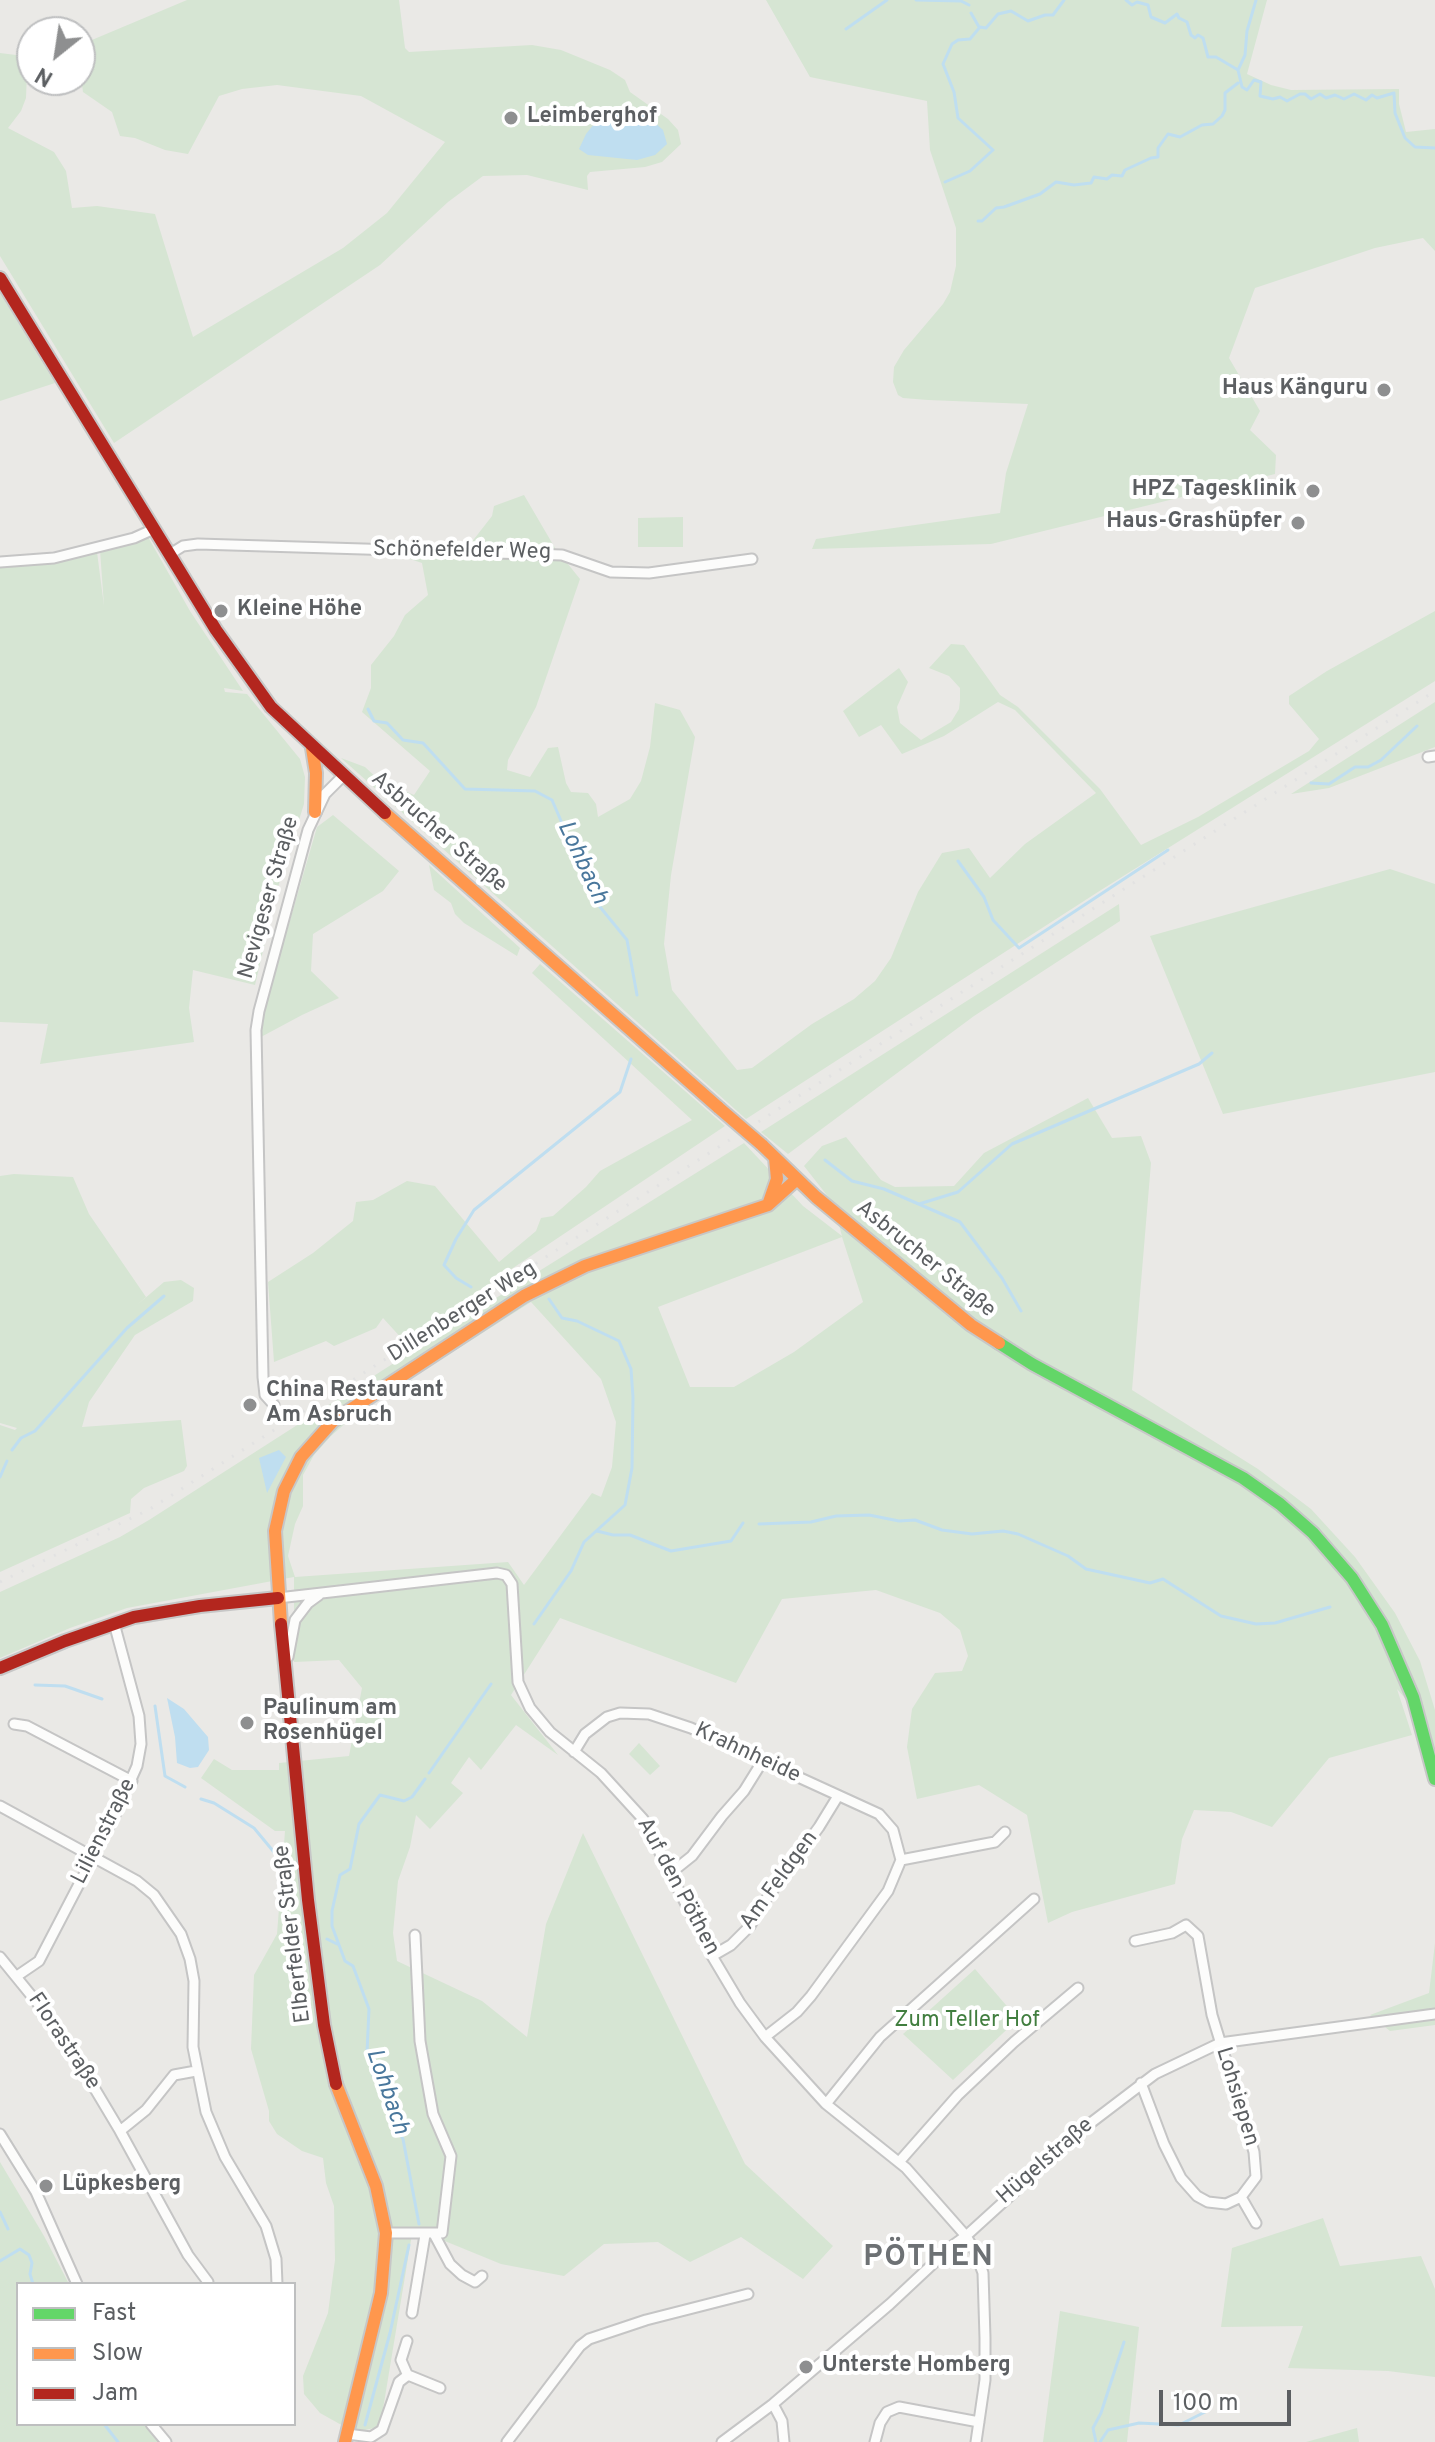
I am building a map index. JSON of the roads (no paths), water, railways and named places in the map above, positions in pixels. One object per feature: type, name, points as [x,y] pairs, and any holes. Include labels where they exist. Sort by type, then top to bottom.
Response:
[{"type":"main road","points":[[0,278],[253,685],[271,707],[343,776]]},
{"type":"main road","points":[[312,748],[316,773],[315,812]]},
{"type":"main road","name":"Asbrucher Straße","points":[[343,776],[933,1296],[992,1339],[1045,1371],[1243,1478],[1280,1504],[1313,1533],[1352,1578],[1382,1625],[1413,1697],[1435,1779]]},
{"type":"main road","points":[[768,1205],[777,1179],[775,1157]]},
{"type":"main road","name":"Dillenberger Weg","points":[[278,1598],[275,1553],[279,1508],[292,1472],[315,1439],[350,1408],[558,1277],[768,1205],[797,1179]]},
{"type":"main road","points":[[0,1668],[114,1623],[163,1611],[278,1598]]},
{"type":"main road","name":"Elberfelder Straße","points":[[278,1598],[308,1900],[324,2025],[336,2085],[376,2186],[386,2233],[381,2293],[346,2438]]},
{"type":"street","points":[[0,562],[54,558],[134,538],[154,529]]},
{"type":"street","name":"Schönefelder Weg","points":[[170,554],[183,546],[198,544],[562,555],[611,572],[649,573],[752,559]]},
{"type":"street","name":"Nevigeser Straße","points":[[274,1405],[265,1395],[263,1377],[256,1030],[308,830],[325,794],[343,776]]},
{"type":"street","name":"Auf den Pöthen","points":[[278,1598],[497,1573],[506,1575],[512,1584],[518,1682],[530,1708],[550,1732],[601,1773],[635,1809],[653,1834],[712,1956],[765,2037],[826,2104],[899,2162],[966,2236],[983,2273],[985,2380],[976,2442]]},
{"type":"street","name":"Elberfelder Straße","points":[[285,1668],[295,1620],[308,1603],[322,1593]]},
{"type":"street","name":"Lilienstraße","points":[[17,1976],[39,1961],[132,1781],[141,1744],[139,1716],[114,1623]]},
{"type":"street","name":"Krahnheide","points":[[574,1752],[596,1724],[607,1717],[649,1714],[691,1728],[879,1814],[893,1830],[901,1860]]},
{"type":"street","points":[[14,1724],[27,1726],[132,1781]]},
{"type":"street","points":[[672,1872],[692,1856],[744,1791],[762,1762]]},
{"type":"street","name":"Am Feldgen","points":[[712,1956],[731,1945],[750,1926],[838,1796]]},
{"type":"street","points":[[0,1806],[129,1875],[154,1895],[181,1934],[194,1981],[196,2071],[213,2134],[266,2226],[276,2259],[277,2282]]},
{"type":"street","points":[[765,2037],[797,2012],[825,1980],[888,1891],[901,1860],[995,1842],[1005,1832]]},
{"type":"street","points":[[826,2104],[880,2037],[1034,1899]]},
{"type":"street","name":"Lohsiepen","points":[[1135,1941],[1172,1933],[1186,1925],[1198,1936],[1212,2015],[1254,2152],[1256,2177],[1241,2197]]},
{"type":"street","points":[[386,2233],[442,2233],[451,2156],[433,2114],[420,2041],[415,1935]]},
{"type":"street","name":"Florastraße","points":[[0,1957],[70,2048],[188,2255],[208,2282]]},
{"type":"street","points":[[899,2162],[958,2095],[1078,1988]]},
{"type":"street","name":"Hügelstraße","points":[[722,2442],[773,2404],[890,2304],[1088,2125],[1141,2083],[1220,2043],[1435,2014]]},
{"type":"street","points":[[120,2131],[146,2110],[174,2075],[196,2071]]},
{"type":"street","points":[[1141,2083],[1164,2144],[1181,2178],[1197,2196],[1208,2202],[1226,2204],[1241,2197],[1256,2223]]},
{"type":"street","points":[[0,2134],[46,2211],[76,2282]]},
{"type":"street","points":[[429,2234],[450,2264],[462,2275],[475,2282],[482,2276]]},
{"type":"street","points":[[412,2313],[429,2234]]},
{"type":"street","points":[[507,2442],[580,2346],[589,2339],[617,2328],[748,2294]]},
{"type":"street","points":[[407,2341],[401,2360],[408,2376],[440,2388]]},
{"type":"street","name":"Elberfelder Straße","points":[[346,2438],[371,2437],[382,2430],[399,2382],[408,2376]]},
{"type":"street","points":[[773,2404],[782,2421],[784,2442]]},
{"type":"street","points":[[875,2442],[880,2423],[887,2412],[899,2407],[979,2422]]},
{"type":"street","points":[[153,2426],[166,2442]]},
{"type":"water","points":[[610,112],[645,114],[663,130],[667,144],[655,155],[637,160],[588,155],[579,149],[599,118]]},
{"type":"water","points":[[279,1450],[286,1457],[267,1493],[259,1458]]},
{"type":"water","points":[[167,1698],[184,1709],[208,1737],[209,1750],[198,1767],[190,1768],[177,1763]]},
{"type":"waterway","points":[[846,29],[887,0]]},
{"type":"waterway","points":[[916,0],[961,1],[969,5]]},
{"type":"waterway","points":[[980,27],[986,28],[998,14],[1011,11],[1028,21],[1053,15],[1064,0]]},
{"type":"waterway","points":[[1126,0],[1132,5],[1137,2],[1148,5],[1151,17],[1165,23],[1177,14],[1187,22],[1191,35],[1203,38],[1208,57],[1216,57],[1238,70]]},
{"type":"waterway","points":[[1256,0],[1247,31],[1245,55],[1238,70],[1242,87],[1247,90],[1254,80],[1261,82],[1260,96],[1280,97],[1287,101],[1300,94],[1311,99],[1320,94],[1326,98],[1335,95],[1344,99],[1354,94],[1366,100],[1372,95],[1377,98],[1394,93],[1395,113],[1405,138],[1415,147],[1435,148]]},
{"type":"waterway","points":[[971,13],[979,27]]},
{"type":"waterway","points":[[945,182],[970,171],[993,150],[958,118],[954,92],[943,64],[952,44],[970,39],[980,27]]},
{"type":"waterway","points":[[978,221],[996,208],[1040,194],[1056,182],[1074,185],[1091,183],[1094,177],[1107,179],[1112,175],[1122,176],[1125,170],[1158,157],[1158,148],[1168,134],[1180,137],[1202,125],[1213,124],[1222,116],[1225,93],[1238,83]]},
{"type":"waterway","name":"Lohbach","points":[[368,709],[374,721],[387,723],[403,740],[423,743],[465,789],[535,791],[552,800],[596,902],[627,940],[637,995]]},
{"type":"waterway","points":[[1311,783],[1329,784],[1355,767],[1368,767],[1381,760],[1417,726]]},
{"type":"waterway","points":[[958,861],[984,897],[993,920],[1019,948],[1168,850]]},
{"type":"waterway","points":[[919,1204],[958,1192],[1012,1144],[1199,1064],[1212,1053]]},
{"type":"waterway","name":"Lohbach","points":[[471,1287],[456,1278],[444,1265],[474,1210],[620,1092],[631,1059]]},
{"type":"waterway","points":[[825,1160],[852,1181],[884,1189],[960,1222],[1002,1278],[1021,1311]]},
{"type":"waterway","points":[[12,1450],[21,1438],[35,1431],[127,1328],[164,1296]]},
{"type":"waterway","name":"Lohbach","points":[[534,1624],[571,1571],[584,1542],[625,1505],[632,1468],[631,1369],[619,1341],[577,1321],[562,1318],[549,1299]]},
{"type":"waterway","points":[[0,1477],[7,1461]]},
{"type":"waterway","points":[[759,1524],[869,1515],[899,1521],[915,1520],[942,1530],[972,1534],[1003,1531],[1018,1534],[1068,1556],[1086,1569],[1150,1583],[1163,1579],[1221,1616],[1256,1624],[1275,1623],[1330,1607]]},
{"type":"waterway","points":[[597,1531],[630,1535],[671,1551],[731,1541],[743,1523]]},
{"type":"waterway","name":"Lohbach","points":[[429,1773],[491,1684]]},
{"type":"waterway","points":[[35,1685],[65,1686],[102,1699]]},
{"type":"waterway","points":[[155,1706],[165,1776],[185,1787]]},
{"type":"waterway","name":"Lohbach","points":[[419,2224],[403,2139],[394,2124],[387,2099],[373,2075],[367,2052],[369,2009],[353,1966],[345,1961],[332,1926],[332,1911],[340,1875],[350,1869],[359,1824],[380,1795],[404,1801],[412,1797],[425,1779]]},
{"type":"waterway","points":[[201,1799],[214,1803],[254,1828],[278,1857]]},
{"type":"waterway","points":[[327,1939],[337,1944]]},
{"type":"waterway","points":[[0,2212],[8,2229]]},
{"type":"waterway","name":"Lohbach","points":[[365,2425],[390,2333],[409,2245]]},
{"type":"waterway","points":[[0,2261],[20,2249],[29,2255],[32,2282]]},
{"type":"waterway","name":"Lohsiepen","points":[[1096,2442],[1093,2428],[1101,2413],[1124,2342]]},
{"type":"waterway","name":"Lohsiepen","points":[[1100,2442],[1108,2430],[1139,2423],[1179,2425],[1205,2412]]},
{"type":"waterway","points":[[106,2426],[118,2442]]},
{"type":"railway","points":[[0,1582],[150,1509],[1435,691]]},
{"type":"place","name":"Leimberghof","points":[[511,118]]},
{"type":"place","name":"Haus Känguru","points":[[1384,390]]},
{"type":"place","name":"HPZ Tagesklinik","points":[[1313,491]]},
{"type":"place","name":"Haus-Grashüpfer","points":[[1298,523]]},
{"type":"place","name":"Kleine Höhe","points":[[221,611]]},
{"type":"place","name":"China Restaurant Am Asbruch","points":[[250,1405]]},
{"type":"place","name":"Paulinum am Rosenhügel","points":[[247,1723]]},
{"type":"place","name":"Lüpkesberg","points":[[46,2186]]},
{"type":"place","name":"Unterste Homberg","points":[[806,2367]]},
{"type":"district","name":"PÖTHEN","points":[[929,2259]]},
{"type":"park label","name":"Zum Teller Hof","points":[[967,2022]]}]
